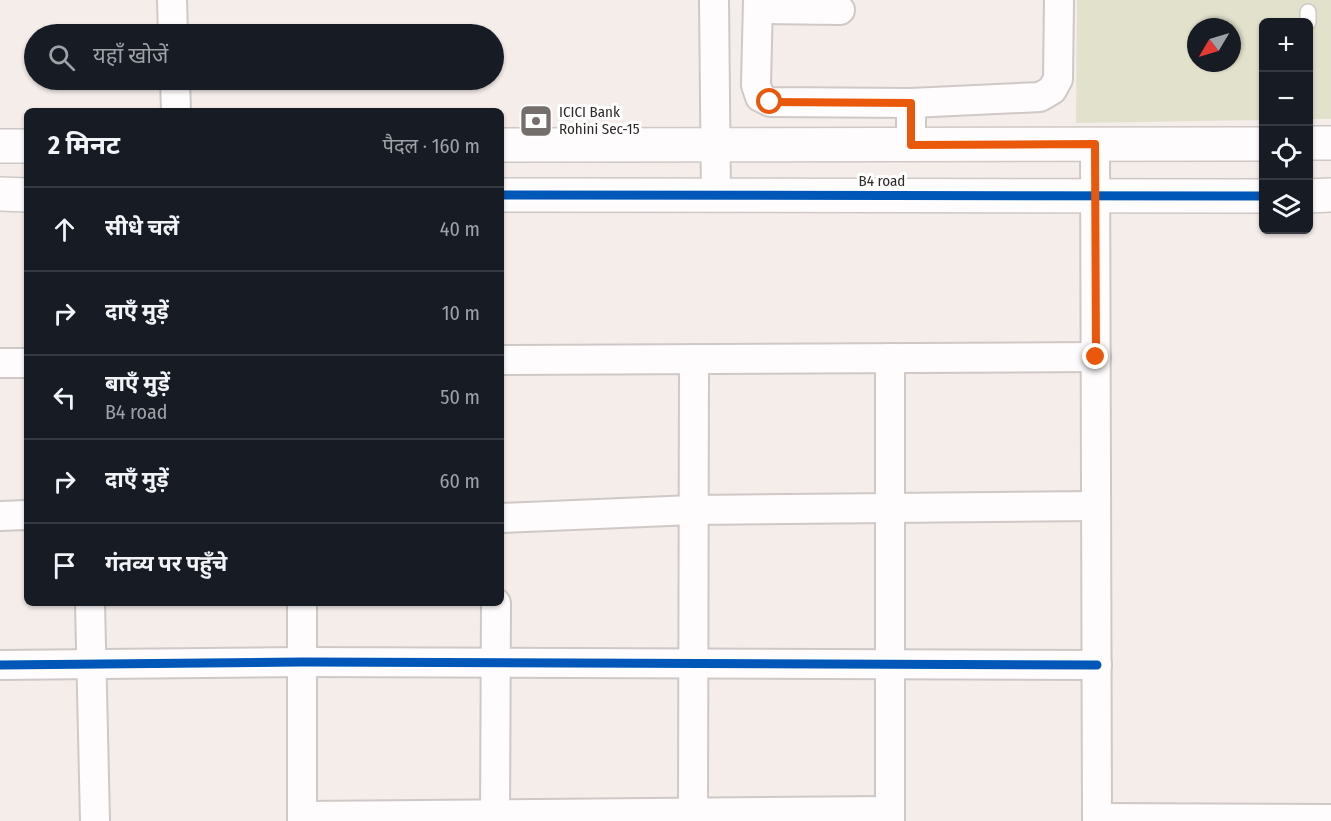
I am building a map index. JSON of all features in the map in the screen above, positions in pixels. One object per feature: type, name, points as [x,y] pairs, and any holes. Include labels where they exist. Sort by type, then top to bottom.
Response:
[{"type":"street","points":[[172,0],[173,24]]},
{"type":"street","points":[[714,0],[716,196]]},
{"type":"street","points":[[840,10],[758,4],[756,85],[760,97],[770,102],[911,103],[1040,97],[1052,90],[1058,79],[1059,0]]},
{"type":"street","points":[[175,90],[176,108]]},
{"type":"street","points":[[911,103],[911,145]]},
{"type":"street","points":[[1313,143],[1331,143]]},
{"type":"street","points":[[1095,144],[1097,819],[1331,819]]},
{"type":"street","points":[[504,145],[1259,144]]},
{"type":"street","points":[[0,146],[24,146]]},
{"type":"street","points":[[0,194],[24,195]]},
{"type":"street","name":"B4 road","points":[[504,195],[1259,196]]},
{"type":"street","points":[[1313,195],[1331,195]]},
{"type":"street","points":[[504,360],[1096,357]]},
{"type":"street","points":[[302,606],[302,818],[890,816],[890,358]]},
{"type":"street","points":[[693,817],[694,359]]},
{"type":"street","points":[[0,363],[24,363]]},
{"type":"street","points":[[504,518],[693,510],[1096,506]]},
{"type":"street","points":[[0,516],[24,515]]},
{"type":"street","points":[[90,606],[95,821]]},
{"type":"street","points":[[495,817],[496,606]]},
{"type":"street","points":[[0,664],[302,662],[1096,665]]},
{"type":"green space","points":[[1077,0],[1331,0],[1331,119],[1313,119],[1313,18],[1259,18],[1259,120],[1076,123]]},
{"type":"cycle path","points":[[504,195],[1259,196]]},
{"type":"cycle path","points":[[0,665],[302,662],[1097,665]]},
{"type":"place","name":"ICICI Bank Rohini Sec-15","points":[[536,121]]},
{"type":"route","points":[[770,102],[911,103],[911,145],[1095,144],[1096,357]]}]
